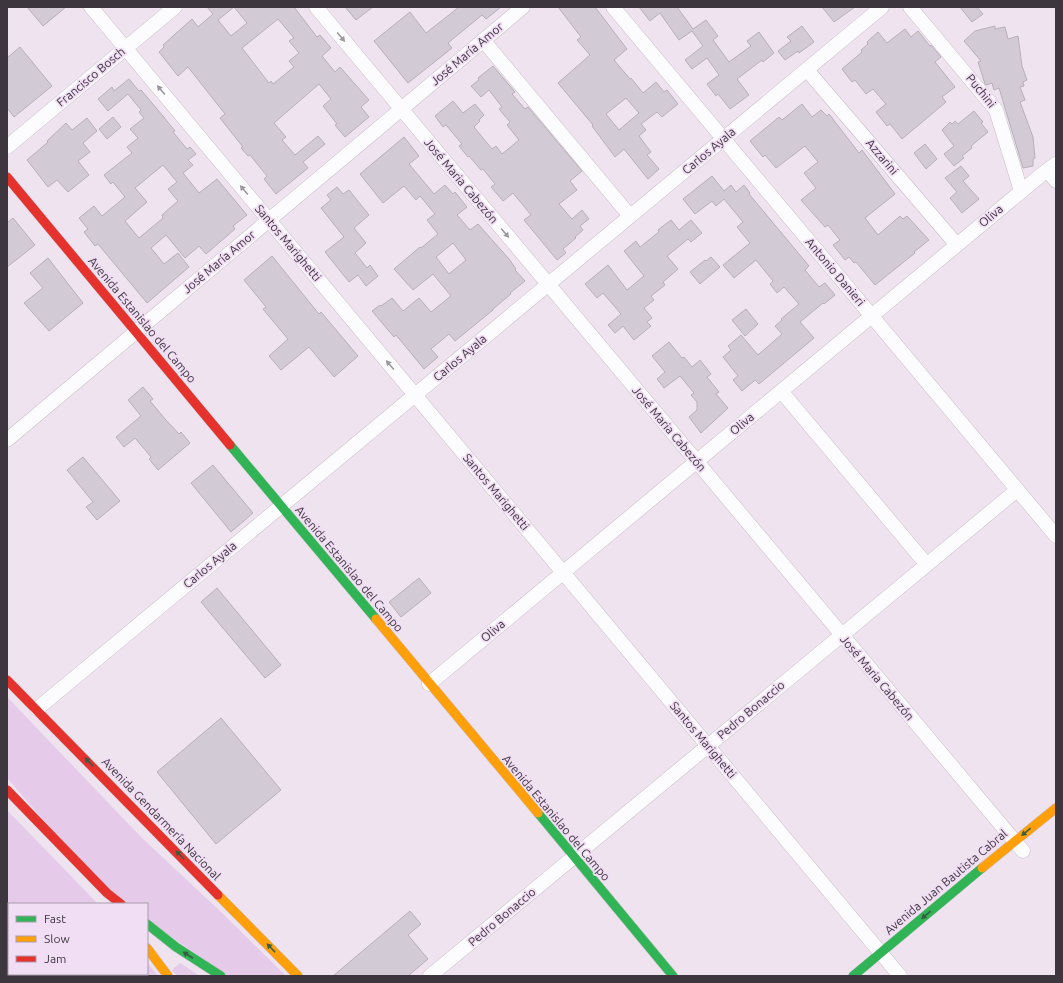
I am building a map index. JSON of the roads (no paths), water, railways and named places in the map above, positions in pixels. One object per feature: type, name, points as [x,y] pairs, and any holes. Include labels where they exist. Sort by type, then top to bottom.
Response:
[{"type":"main road","name":"Avenida Estanislao del Campo","points":[[7,177],[672,976]]},
{"type":"main road","name":"Avenida Gendarmería Nacional","points":[[7,680],[298,976]]},
{"type":"main road","points":[[7,790],[107,893],[120,903]]},
{"type":"main road","name":"Avenida Juan Bautista Cabral","points":[[853,976],[887,960],[1020,849],[1056,808]]},
{"type":"main road","points":[[107,893],[114,903]]},
{"type":"main road","points":[[148,925],[176,947],[221,976]]},
{"type":"main road","points":[[148,949],[168,976]]},
{"type":"street","name":"Santos Marighetti","points":[[91,7],[900,976]]},
{"type":"street","name":"Francisco Bosch","points":[[7,147],[176,7]]},
{"type":"street","name":"José Maria Cabezón","points":[[316,7],[1020,849]]},
{"type":"street","name":"José María Amor","points":[[7,440],[523,7]]},
{"type":"street","name":"Antonio Danieri","points":[[613,7],[1056,536]]},
{"type":"street","name":"Carlos Ayala","points":[[37,709],[882,7]]},
{"type":"street","name":"Puchini","points":[[910,7],[996,110],[1021,191]]},
{"type":"street","points":[[483,40],[630,216]]},
{"type":"street","name":"Azzarini","points":[[807,70],[957,245]]},
{"type":"street","name":"Oliva","points":[[429,684],[1021,191],[1041,175],[1053,172]]},
{"type":"street","points":[[781,391],[926,565]]},
{"type":"street","name":"Pedro Bonaccio","points":[[430,976],[1017,490]]}]
